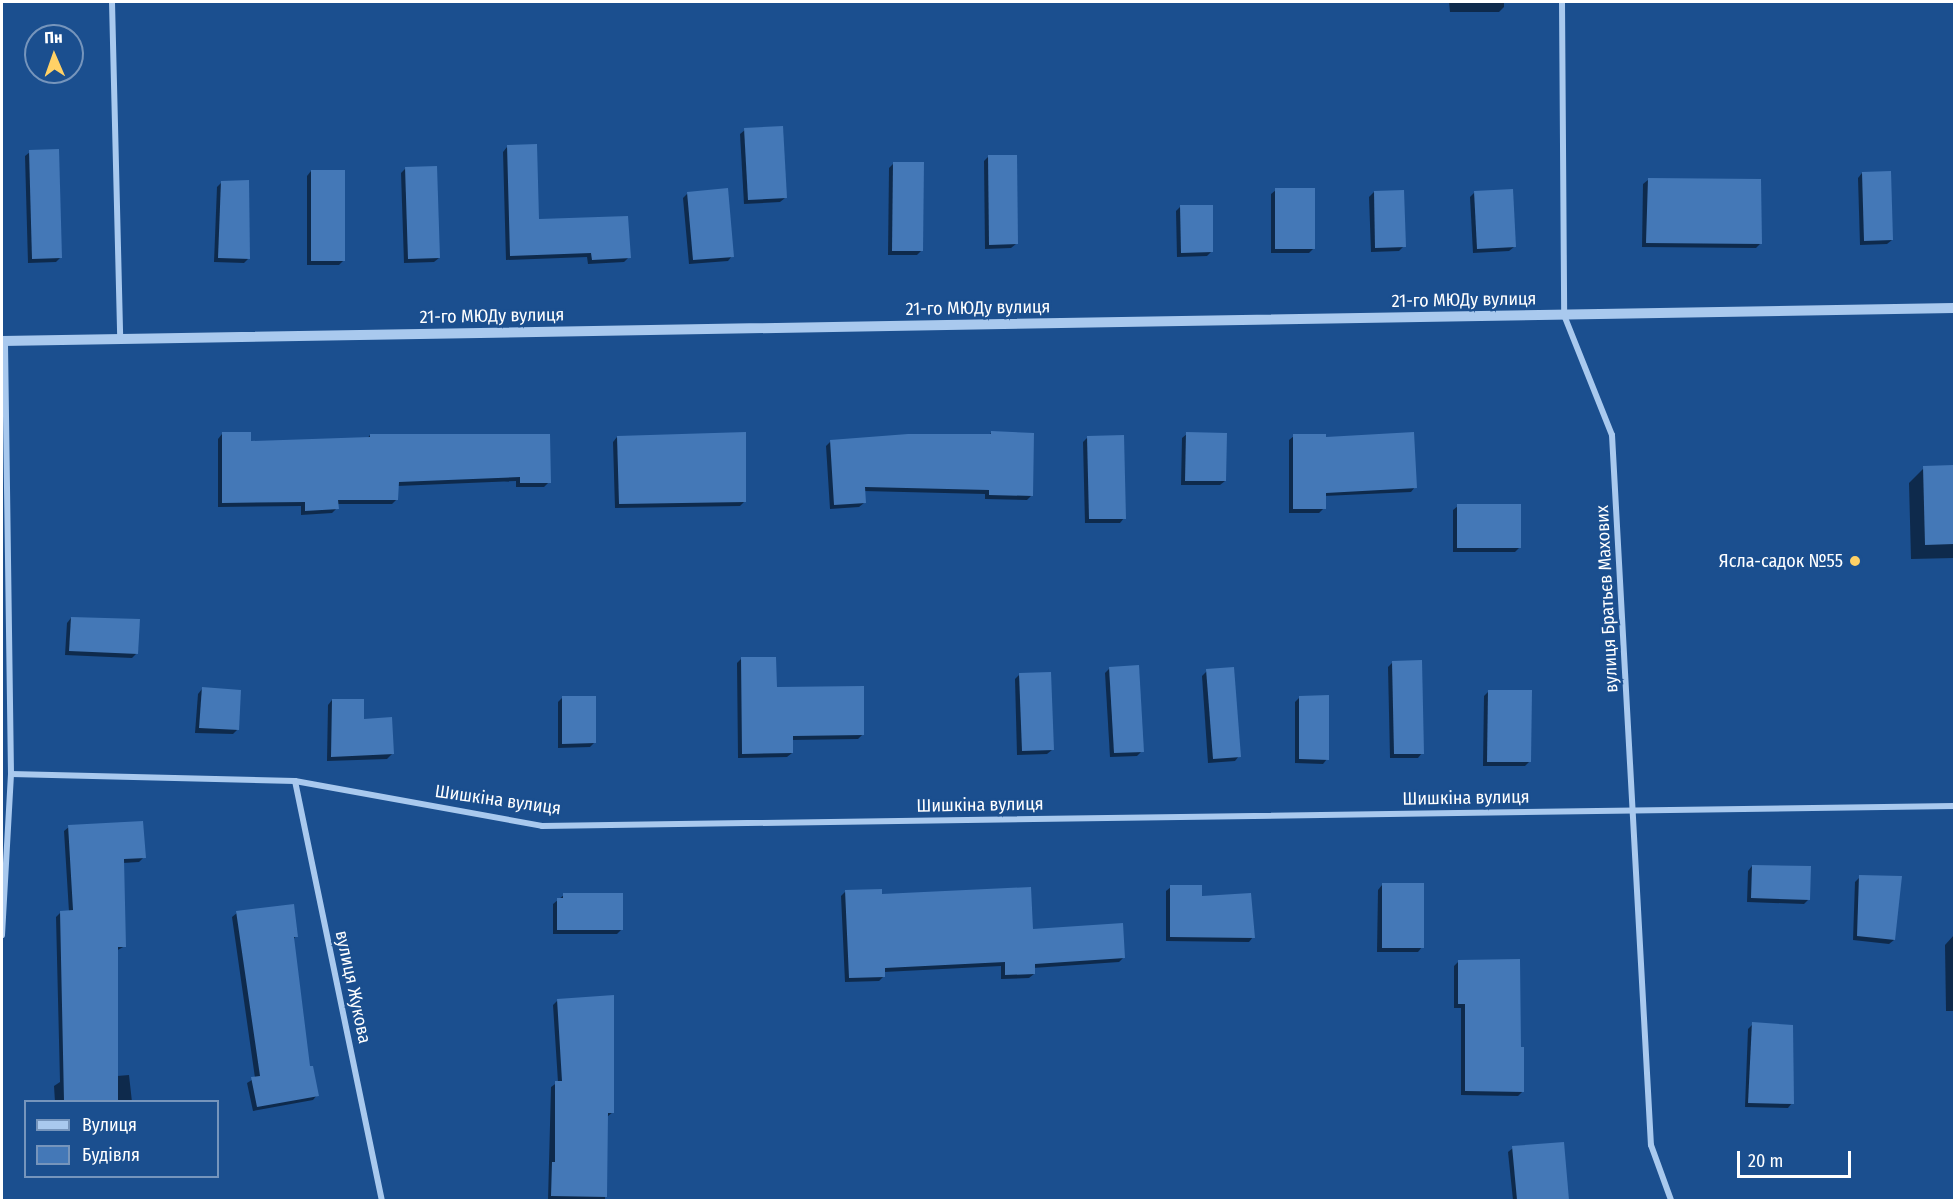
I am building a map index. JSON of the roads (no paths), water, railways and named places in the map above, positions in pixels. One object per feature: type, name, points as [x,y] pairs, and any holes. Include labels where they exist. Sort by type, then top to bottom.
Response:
[{"type":"street","points":[[112,2],[120,339]]},
{"type":"street","name":"вулиця Братьєв Махових","points":[[1562,2],[1564,315],[1612,435],[1635,811],[1651,1145],[1671,1200]]},
{"type":"street","name":"21-го МЮДу вулиця","points":[[3,341],[1954,308]]},
{"type":"street","points":[[2,935],[11,774],[3,341]]},
{"type":"street","name":"Шишкіна вулиця","points":[[11,774],[295,781],[542,826],[1954,806]]},
{"type":"street","name":"вулиця Жукова","points":[[295,781],[382,1200]]},
{"type":"place","name":"Ясла-садок №55","points":[[1855,561]]}]
